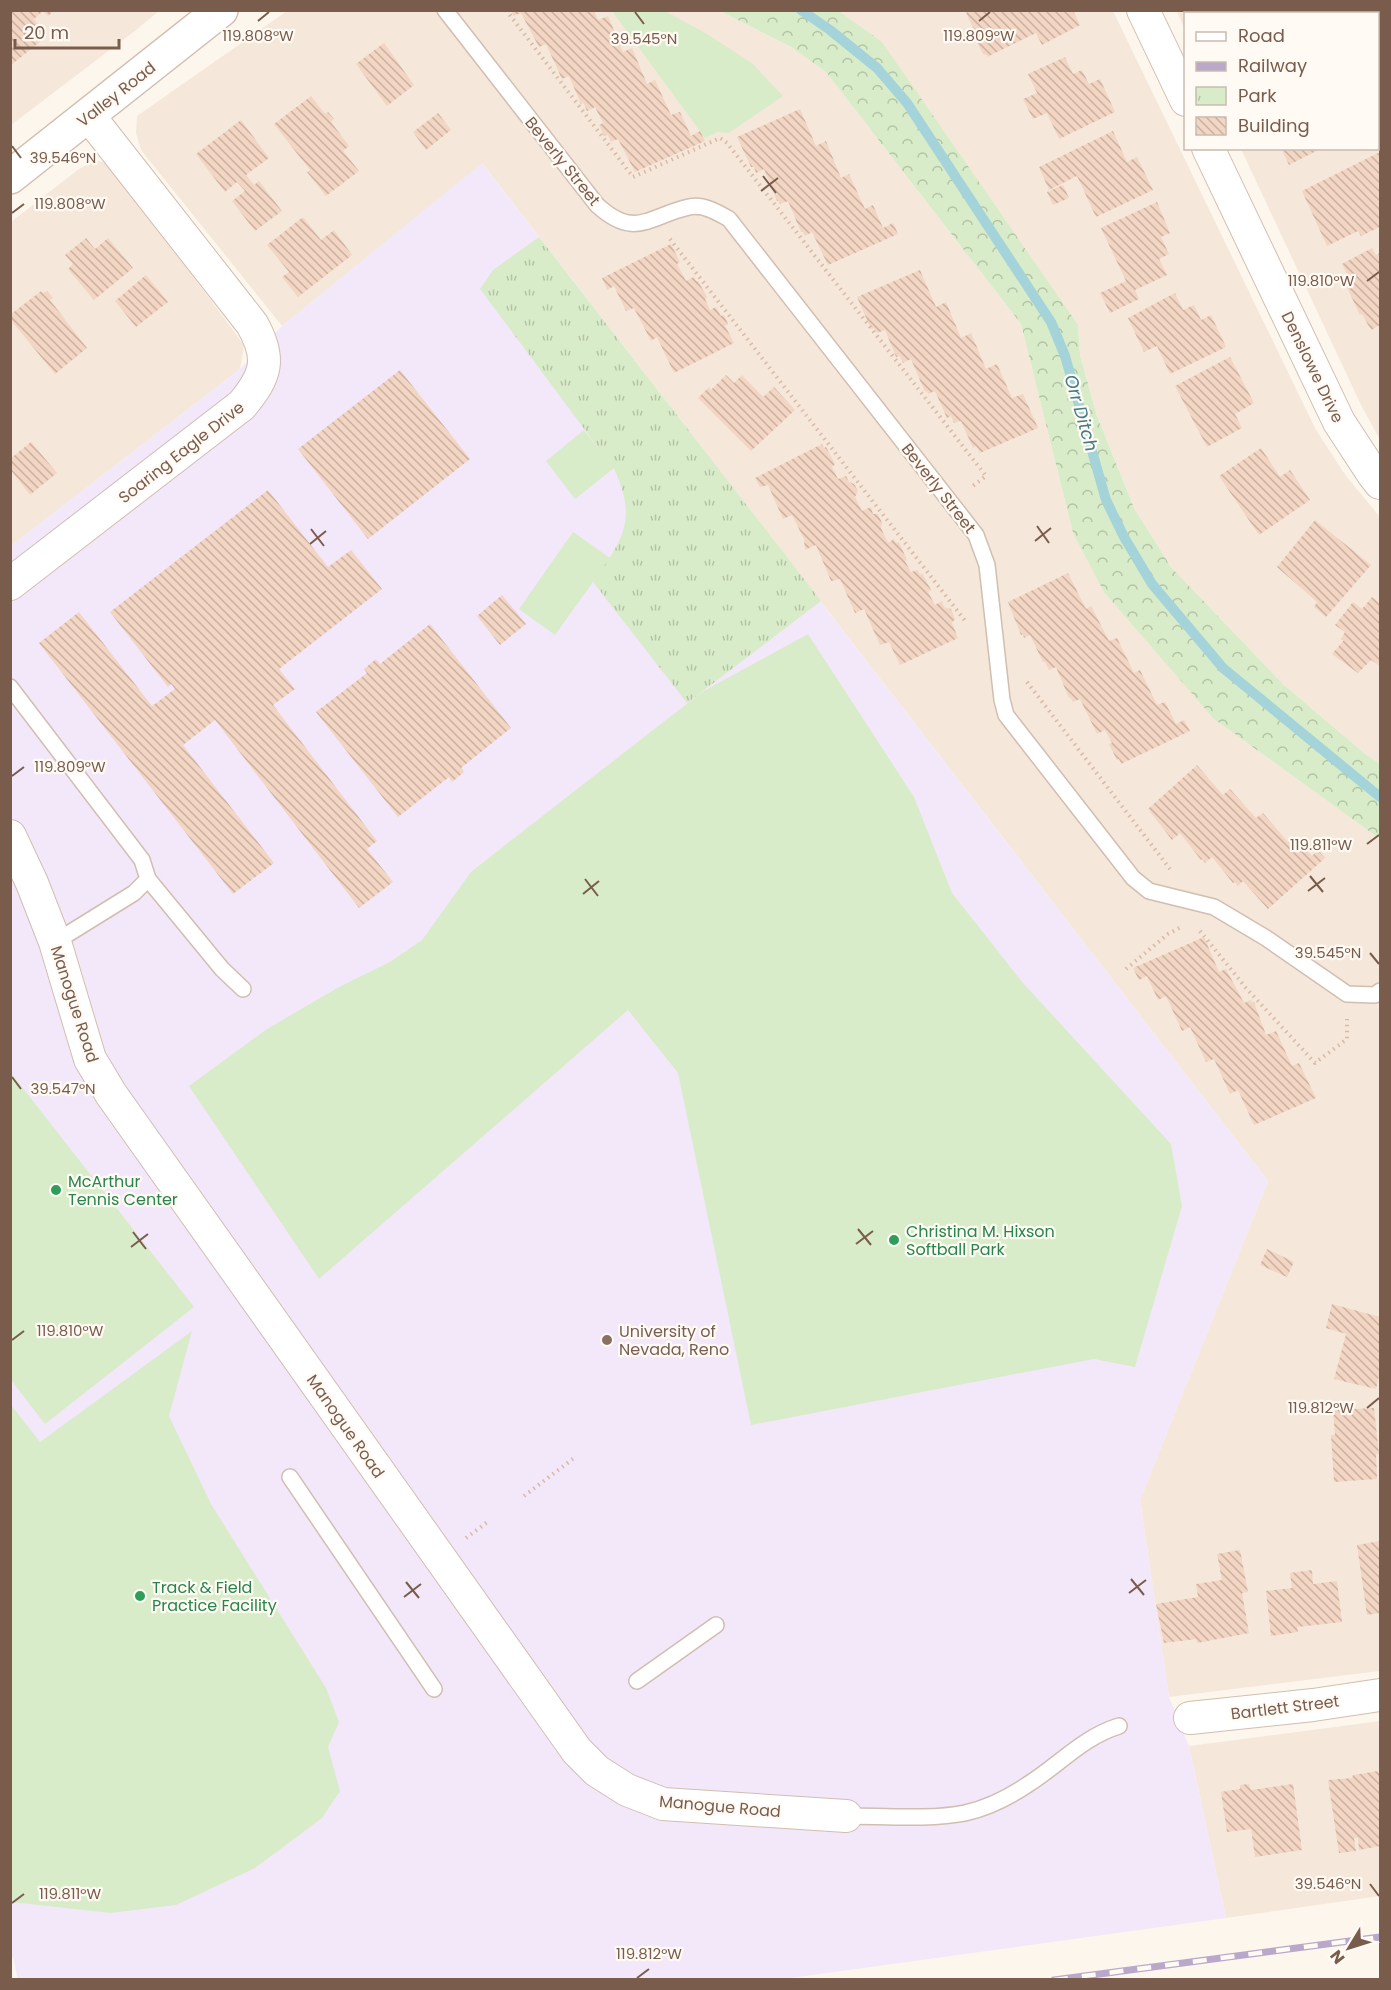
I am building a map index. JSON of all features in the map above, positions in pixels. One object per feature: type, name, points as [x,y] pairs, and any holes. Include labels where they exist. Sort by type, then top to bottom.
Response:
[{"type":"street","name":"Valley Road","points":[[10,177],[221,10]]},
{"type":"street","points":[[1143,10],[1184,98]]},
{"type":"street","name":"Soaring Eagle Drive","points":[[10,584],[242,405],[258,385],[264,364],[261,340],[252,324],[89,116]]},
{"type":"street","name":"Denslowe Drive","points":[[1209,150],[1339,422],[1380,483]]},
{"type":"street","name":"Manogue Road","points":[[10,836],[56,942],[90,1059],[111,1094],[577,1752],[597,1771],[627,1790],[663,1804],[846,1816]]},
{"type":"street","name":"Bartlett Street","points":[[1190,1718],[1313,1705],[1380,1695]]},
{"type":"lane","name":"Beverly Street","points":[[445,10],[597,205],[608,215],[624,222],[644,223],[690,207],[711,209],[729,219],[976,535],[987,565],[1002,700],[1006,715],[1133,878],[1149,891],[1214,907],[1266,938],[1347,994]]},
{"type":"lane","points":[[10,687],[142,860],[148,879],[222,969],[243,989]]},
{"type":"lane","points":[[56,942],[134,893],[148,879]]},
{"type":"lane","points":[[1347,994],[1375,995],[1380,991]]},
{"type":"lane","points":[[290,1477],[434,1689]]},
{"type":"lane","points":[[637,1681],[716,1625]]},
{"type":"lane","points":[[846,1816],[939,1816],[966,1813],[1029,1784],[1069,1752],[1104,1730],[1119,1726]]},
{"type":"path","points":[[656,219],[959,613],[998,660]]},
{"type":"path","points":[[1021,673],[1174,874]]},
{"type":"path","points":[[1126,969],[1168,934],[1180,926],[1192,925],[1201,931],[1246,988],[1314,1064],[1347,1039],[1347,994]]},
{"type":"path","points":[[524,1496],[574,1458]]},
{"type":"path","points":[[458,1544],[490,1520]]},
{"type":"shaded area","points":[[11,11],[159,11],[11,125]]},
{"type":"shaded area","points":[[287,11],[720,11],[791,47],[826,72],[1021,324],[1073,533],[1214,719],[1380,839],[1380,1671],[1169,1697],[1140,1500],[1268,1181],[483,164],[282,326],[141,150],[136,133],[137,116]]},
{"type":"shaded area","points":[[839,11],[1113,11],[1316,430],[1346,476],[1380,517],[1380,764],[1284,685],[1171,567],[1134,508],[1097,416],[1080,355],[1078,325],[857,24]]},
{"type":"shaded area","points":[[1177,11],[1380,11],[1380,440],[1361,405],[1241,150],[1379,150],[1379,12],[1184,12],[1184,28]]},
{"type":"shaded area","points":[[95,160],[109,164],[244,345],[240,369],[11,546],[11,222],[79,169]]},
{"type":"shaded area","name":"University of Nevada, Reno","points":[[482,163],[1268,1181],[1140,1500],[1169,1697],[1189,1746],[1226,1918],[776,1980],[18,1980],[11,1957],[11,546],[240,369],[282,326]]},
{"type":"shaded area","points":[[1380,1721],[1380,1896],[1226,1918],[1189,1746]]},
{"type":"green space","points":[[612,11],[665,11],[707,34],[752,63],[783,96],[729,133],[718,132],[705,138]]},
{"type":"green space","points":[[720,11],[839,11],[882,42],[1078,325],[1080,355],[1097,416],[1134,508],[1171,567],[1284,685],[1380,764],[1380,839],[1214,719],[1104,592],[1073,533],[1021,324],[826,72],[791,47]]},
{"type":"green space","points":[[539,237],[821,601],[687,703],[593,582],[619,541],[624,528],[625,502],[614,469],[480,289],[493,270]]},
{"type":"green space","points":[[584,430],[614,468],[575,499],[546,461]]},
{"type":"green space","points":[[573,532],[610,558],[555,635],[519,609]]},
{"type":"green space","points":[[808,634],[914,797],[952,893],[1023,983],[1171,1144],[1182,1206],[1135,1367],[1094,1359],[751,1425],[678,1073],[628,1010],[319,1279],[189,1086],[267,1029],[339,987],[390,962],[422,940],[471,872],[702,692]]},
{"type":"green space","name":"McArthur Tennis Center","points":[[11,1073],[194,1307],[45,1424],[11,1380]]},
{"type":"green space","name":"Track & Field Practice Facility","points":[[192,1331],[169,1416],[211,1504],[326,1688],[339,1722],[328,1747],[340,1791],[322,1818],[255,1868],[176,1905],[110,1913],[11,1902],[11,1405],[40,1442]]},
{"type":"building","points":[[10,10],[55,10],[48,16],[43,11],[34,19],[47,36],[10,66]]},
{"type":"building","points":[[511,10],[594,10],[598,20],[608,16],[623,52],[632,48],[647,84],[655,80],[671,115],[680,112],[691,136],[700,131],[705,141],[635,172],[618,139],[611,142],[608,135],[604,136],[599,125],[603,123],[595,107],[587,111],[583,102],[581,104],[569,76],[562,79],[546,44],[539,47],[521,13],[513,16]]},
{"type":"building","points":[[971,10],[1073,10],[1080,25],[1042,45],[1036,33],[987,57],[976,40],[979,40],[966,13]]},
{"type":"building","points":[[1241,10],[1312,10],[1312,12],[1242,12]]},
{"type":"building","points":[[384,43],[414,85],[387,106],[356,64]]},
{"type":"building","points":[[1065,57],[1073,74],[1082,70],[1089,84],[1100,79],[1115,112],[1059,139],[1047,113],[1033,119],[1023,99],[1037,93],[1028,74]]},
{"type":"building","points":[[311,96],[325,114],[328,112],[334,119],[331,122],[349,146],[343,151],[359,171],[326,196],[307,172],[310,170],[274,124]]},
{"type":"building","points":[[800,109],[816,146],[826,141],[841,178],[849,174],[865,209],[873,205],[883,228],[893,223],[898,234],[828,265],[812,232],[805,236],[801,232],[788,201],[780,204],[777,201],[764,169],[756,173],[737,137]]},
{"type":"building","points":[[438,113],[451,130],[426,150],[413,132]]},
{"type":"building","points":[[241,120],[269,158],[246,175],[254,185],[259,181],[282,211],[255,231],[232,201],[245,191],[237,182],[225,192],[196,154]]},
{"type":"building","points":[[1113,131],[1127,162],[1137,157],[1153,190],[1096,217],[1077,176],[1049,190],[1039,167]]},
{"type":"building","points":[[1282,150],[1318,150],[1289,165]]},
{"type":"building","points":[[1380,152],[1380,227],[1361,236],[1358,231],[1327,246],[1302,191]]},
{"type":"building","points":[[1063,185],[1069,198],[1053,205],[1047,192]]},
{"type":"building","points":[[1157,202],[1170,233],[1161,237],[1169,254],[1159,259],[1167,275],[1135,290],[1139,299],[1110,313],[1100,293],[1126,281],[1101,228]]},
{"type":"building","points":[[303,217],[321,240],[334,230],[352,255],[298,297],[282,277],[289,272],[267,245]]},
{"type":"building","points":[[86,238],[95,249],[108,238],[133,268],[94,300],[68,269],[73,264],[65,255]]},
{"type":"building","points":[[671,244],[680,262],[677,264],[686,281],[694,277],[698,281],[707,297],[705,299],[710,310],[716,307],[721,316],[724,315],[728,324],[725,326],[734,343],[674,373],[657,337],[651,341],[634,308],[626,311],[614,286],[607,290],[602,278]]},
{"type":"building","points":[[1372,248],[1376,255],[1380,253],[1380,325],[1371,330],[1362,314],[1360,315],[1342,277],[1347,274],[1342,264]]},
{"type":"building","points":[[920,270],[936,307],[946,302],[961,338],[971,333],[986,369],[997,364],[1012,398],[1023,394],[1038,428],[980,453],[976,446],[973,448],[961,421],[954,423],[951,416],[947,418],[935,391],[928,394],[927,391],[925,392],[911,359],[903,363],[900,356],[896,357],[885,330],[877,333],[874,328],[871,329],[857,297]]},
{"type":"building","points":[[146,275],[168,302],[136,327],[115,301]]},
{"type":"building","points":[[41,291],[43,293],[47,291],[53,298],[50,300],[87,348],[55,374],[10,319],[10,315]]},
{"type":"building","points":[[1175,293],[1183,310],[1194,305],[1201,320],[1211,315],[1226,347],[1170,374],[1157,346],[1144,352],[1128,318]]},
{"type":"building","points":[[1230,357],[1254,403],[1235,414],[1242,428],[1207,447],[1175,386]]},
{"type":"building","points":[[400,370],[470,459],[368,539],[298,449]]},
{"type":"building","points":[[726,375],[734,383],[742,375],[763,397],[774,387],[795,410],[751,451],[698,398],[709,387],[711,390]]},
{"type":"building","points":[[31,442],[57,473],[30,495],[10,469],[10,459]]},
{"type":"building","points":[[822,444],[835,464],[832,467],[838,479],[846,476],[849,482],[854,484],[858,491],[855,497],[862,511],[871,507],[873,514],[878,514],[888,543],[894,539],[896,543],[899,542],[911,572],[918,570],[920,575],[922,573],[931,590],[928,592],[935,605],[942,601],[944,607],[951,609],[955,619],[952,623],[958,638],[900,665],[889,642],[880,645],[864,609],[855,613],[840,579],[831,581],[816,545],[805,550],[804,539],[792,515],[783,519],[768,485],[760,487],[755,478]]},
{"type":"building","points":[[1261,448],[1280,477],[1290,470],[1310,500],[1259,535],[1219,476]]},
{"type":"building","points":[[268,490],[328,567],[351,550],[382,589],[279,669],[295,689],[273,705],[377,841],[367,849],[393,882],[359,908],[215,720],[183,745],[274,863],[233,894],[39,643],[79,612],[152,706],[175,689],[171,684],[168,687],[110,612]]},
{"type":"building","points":[[1315,520],[1371,565],[1326,617],[1314,607],[1317,602],[1277,567]]},
{"type":"building","points":[[1068,573],[1086,609],[1091,606],[1109,641],[1117,638],[1134,673],[1140,670],[1157,705],[1165,702],[1176,724],[1184,720],[1190,731],[1121,764],[1109,744],[1112,743],[1105,730],[1097,734],[1080,699],[1073,702],[1069,698],[1056,667],[1049,670],[1030,635],[1024,638],[1023,634],[1021,635],[1008,602]]},
{"type":"building","points":[[502,595],[526,624],[500,645],[477,616]]},
{"type":"building","points":[[1372,597],[1380,603],[1380,666],[1371,660],[1358,673],[1332,654],[1344,640],[1341,639],[1345,632],[1335,625],[1353,602],[1362,609]]},
{"type":"building","points":[[430,624],[511,728],[461,768],[464,772],[452,782],[449,777],[398,817],[316,712],[367,673],[364,669],[376,659],[380,664]]},
{"type":"building","points":[[1197,765],[1223,795],[1230,789],[1256,818],[1263,813],[1288,842],[1294,836],[1312,856],[1318,850],[1325,858],[1268,909],[1243,881],[1238,886],[1235,882],[1233,883],[1212,857],[1205,863],[1201,860],[1180,833],[1172,840],[1148,809]]},
{"type":"building","points":[[1204,937],[1219,972],[1226,969],[1244,1003],[1251,1000],[1252,1003],[1254,1002],[1266,1035],[1276,1031],[1292,1066],[1299,1063],[1316,1098],[1254,1125],[1238,1090],[1230,1094],[1214,1059],[1206,1062],[1190,1027],[1182,1031],[1166,996],[1158,1000],[1147,976],[1139,980],[1133,968]]},
{"type":"building","points":[[1267,1249],[1294,1262],[1287,1277],[1260,1265]]},
{"type":"building","points":[[1332,1304],[1380,1317],[1380,1372],[1376,1389],[1334,1379],[1346,1334],[1326,1328]]},
{"type":"building","points":[[1374,1408],[1379,1454],[1376,1454],[1377,1479],[1334,1482],[1331,1435],[1335,1435],[1333,1410]]},
{"type":"building","points":[[1380,1541],[1380,1613],[1367,1615],[1357,1545]]},
{"type":"building","points":[[1240,1550],[1248,1592],[1242,1593],[1249,1633],[1197,1643],[1196,1639],[1164,1643],[1156,1604],[1198,1597],[1196,1584],[1222,1580],[1217,1554]]},
{"type":"building","points":[[1312,1570],[1313,1584],[1337,1581],[1342,1622],[1297,1627],[1298,1632],[1271,1636],[1266,1591],[1292,1588],[1290,1573]]},
{"type":"building","points":[[1378,1771],[1380,1775],[1380,1846],[1359,1850],[1358,1838],[1354,1838],[1356,1851],[1339,1853],[1328,1780],[1352,1778],[1353,1775]]},
{"type":"building","points":[[1249,1784],[1251,1790],[1293,1784],[1302,1850],[1255,1857],[1251,1829],[1227,1832],[1221,1792],[1240,1789],[1240,1785]]},
{"type":"waterway","name":"Orr Ditch","points":[[801,10],[877,68],[907,103],[1051,322],[1065,356],[1106,500],[1124,537],[1152,584],[1223,668],[1380,797]]},
{"type":"railway","points":[[1054,1980],[1380,1937]]},
{"type":"place","name":"McArthur Tennis Center","points":[[56,1190]]},
{"type":"place","name":"Christina M. Hixson Softball Park","points":[[894,1240]]},
{"type":"place","name":"University of Nevada, Reno","points":[[607,1340]]},
{"type":"place","name":"Track & Field Practice Facility","points":[[140,1596]]}]
